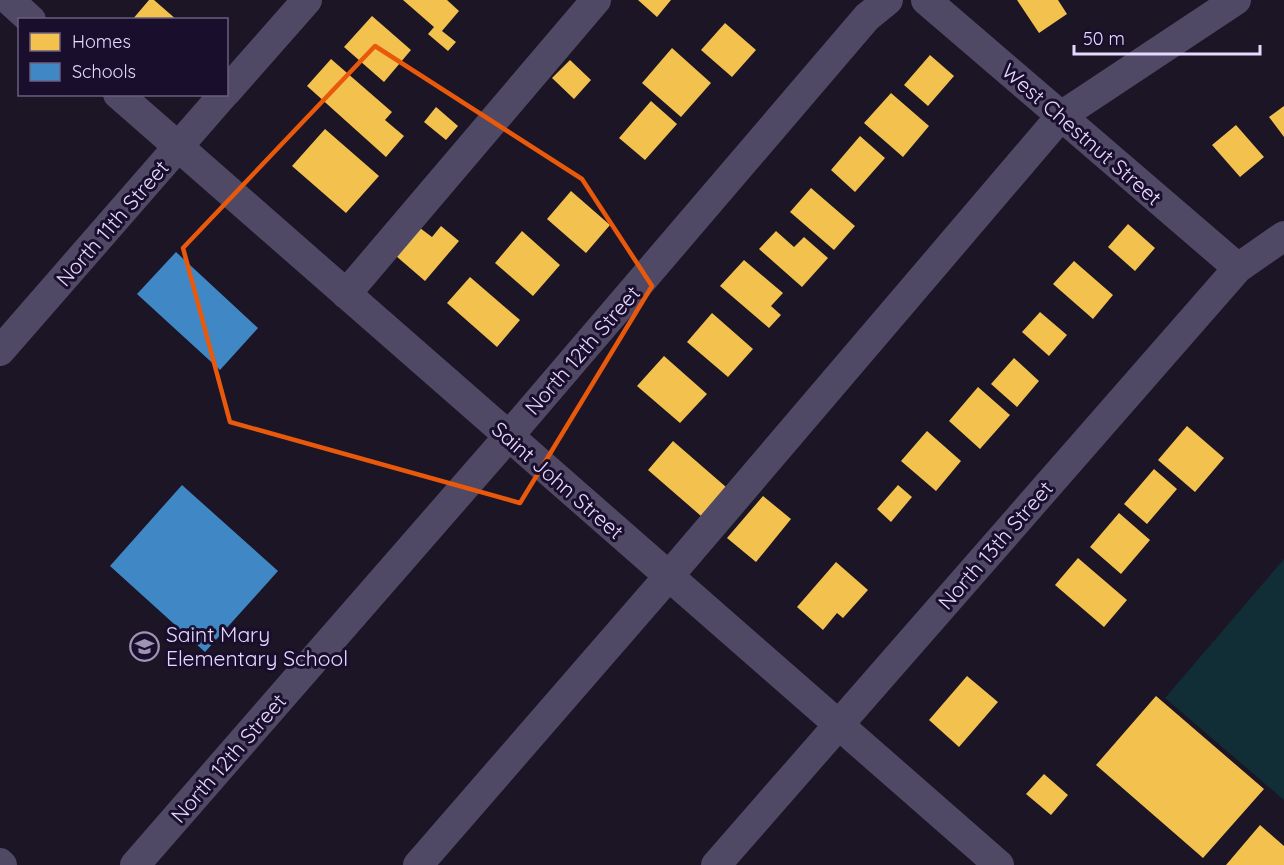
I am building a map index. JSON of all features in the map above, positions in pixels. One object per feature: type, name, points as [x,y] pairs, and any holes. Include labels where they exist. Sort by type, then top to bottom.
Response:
[{"type":"street","name":"North 11th Street","points":[[228,90],[307,0]]},
{"type":"street","points":[[345,294],[596,0]]},
{"type":"street","name":"North 12th Street","points":[[135,865],[508,437],[867,17],[888,0]]},
{"type":"street","name":"West Chestnut Street","points":[[926,0],[1238,268]]},
{"type":"street","points":[[418,865],[669,577],[1061,117],[1236,0]]},
{"type":"street","name":"Saint John Street","points":[[119,96],[999,865]]},
{"type":"street","name":"North 11th Street","points":[[0,351],[222,96]]},
{"type":"street","name":"North 13th Street","points":[[716,865],[1238,268],[1284,236]]},
{"type":"highlighted area","points":[[375,46],[582,179],[652,286],[520,503],[230,422],[183,248]]},
{"type":"shaded area","points":[[1284,559],[1284,800],[1165,698]]},
{"type":"building: Homes","points":[[149,0],[154,0],[175,18],[134,18]]},
{"type":"building: Homes","points":[[403,0],[447,0],[459,11],[442,31],[456,42],[448,51],[428,34],[434,27]]},
{"type":"building: Homes","points":[[638,0],[671,0],[657,17]]},
{"type":"building: Homes","points":[[1017,0],[1058,0],[1067,14],[1039,33]]},
{"type":"building: Homes","points":[[372,16],[411,50],[384,82],[344,47]]},
{"type":"building: Homes","points":[[725,23],[756,50],[732,77],[701,50]]},
{"type":"building: Homes","points":[[672,48],[711,83],[681,117],[642,83]]},
{"type":"building: Homes","points":[[930,55],[954,76],[928,106],[904,85]]},
{"type":"building: Homes","points":[[331,59],[392,112],[385,120],[404,136],[386,157],[307,86]]},
{"type":"building: Homes","points":[[570,60],[591,80],[574,99],[552,78]]},
{"type":"building: Homes","points":[[891,93],[929,126],[903,157],[864,123]]},
{"type":"building: Homes","points":[[651,101],[677,124],[645,160],[619,138]]},
{"type":"building: Homes","points":[[1284,106],[1284,137],[1269,117]]},
{"type":"building: Homes","points":[[436,107],[458,126],[446,140],[424,122]]},
{"type":"building: Homes","points":[[1236,125],[1264,157],[1240,177],[1212,145]]},
{"type":"building: Homes","points":[[325,129],[379,176],[346,213],[292,166]]},
{"type":"building: Homes","points":[[860,136],[885,158],[855,192],[831,170]]},
{"type":"building: Homes","points":[[811,188],[855,226],[834,250],[790,212]]},
{"type":"building: Homes","points":[[571,191],[610,225],[586,253],[547,219]]},
{"type":"building: Homes","points":[[1128,224],[1155,248],[1135,271],[1108,247]]},
{"type":"building: Homes","points":[[441,226],[459,241],[425,281],[396,256],[420,228],[432,237]]},
{"type":"building: Homes","points":[[522,231],[560,265],[533,296],[495,263]]},
{"type":"building: Homes","points":[[776,231],[794,247],[804,237],[828,258],[802,287],[759,249]]},
{"type":"building: Homes","points":[[744,260],[783,293],[771,306],[781,315],[769,328],[720,286]]},
{"type":"building: Homes","points":[[1074,261],[1113,295],[1093,319],[1053,284]]},
{"type":"building: Homes","points":[[470,277],[520,320],[497,347],[447,303]]},
{"type":"building: Homes","points":[[1040,312],[1067,335],[1049,356],[1022,332]]},
{"type":"building: Homes","points":[[712,313],[753,349],[728,377],[687,342]]},
{"type":"building: Homes","points":[[664,356],[707,394],[680,423],[637,386]]},
{"type":"building: Homes","points":[[1014,358],[1039,381],[1017,407],[991,384]]},
{"type":"building: Homes","points":[[978,387],[1010,415],[980,449],[949,421]]},
{"type":"building: Homes","points":[[1187,426],[1224,458],[1195,492],[1158,460]]},
{"type":"building: Homes","points":[[927,431],[961,461],[936,491],[901,461]]},
{"type":"building: Homes","points":[[673,441],[726,487],[701,516],[648,470]]},
{"type":"building: Homes","points":[[1154,469],[1177,489],[1147,524],[1124,504]]},
{"type":"building: Homes","points":[[898,485],[912,497],[891,522],[877,509]]},
{"type":"building: Homes","points":[[763,496],[791,519],[756,562],[727,538]]},
{"type":"building: Homes","points":[[1119,513],[1150,540],[1121,574],[1090,547]]},
{"type":"building: Homes","points":[[1078,558],[1127,600],[1104,627],[1055,585]]},
{"type":"building: Homes","points":[[836,562],[868,590],[843,618],[837,613],[823,630],[797,607]]},
{"type":"building: Homes","points":[[967,676],[998,702],[959,747],[929,720]]},
{"type":"building: Homes","points":[[1156,696],[1264,789],[1203,858],[1096,765]]},
{"type":"building: Homes","points":[[1044,774],[1068,795],[1051,815],[1026,794]]},
{"type":"building: Homes","points":[[1260,825],[1284,846],[1284,865],[1226,865]]},
{"type":"building: Schools","points":[[176,252],[258,328],[220,370],[137,294]]},
{"type":"building: Schools","points":[[182,485],[278,571],[205,652],[110,566]]},
{"type":"place","name":"Saint Mary Elementary School","points":[[145,646]]}]
